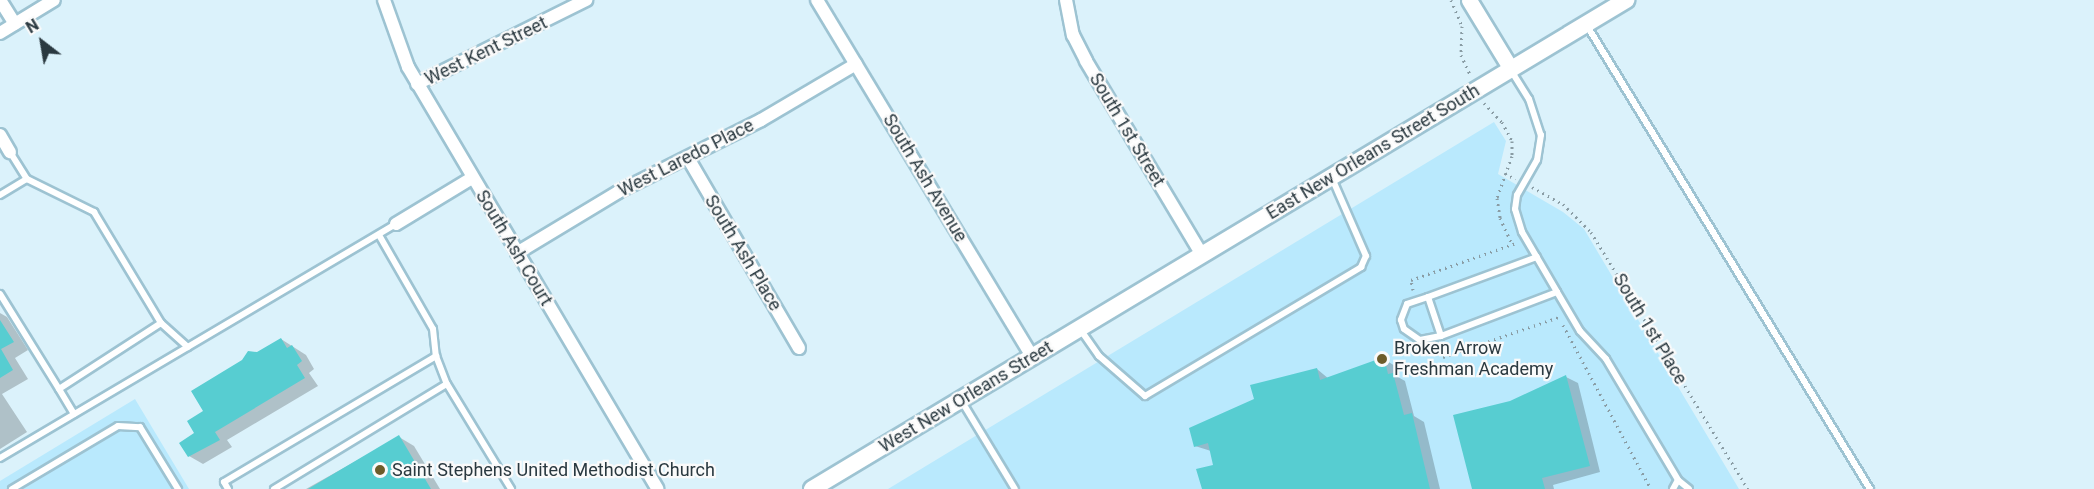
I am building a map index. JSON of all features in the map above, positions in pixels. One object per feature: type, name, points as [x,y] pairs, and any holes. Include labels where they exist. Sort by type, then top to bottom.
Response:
[{"type":"main road","name":"East New Orleans Street South","points":[[1119,305],[1626,0]]},
{"type":"main road","name":"West New Orleans Street","points":[[812,489],[1119,305]]},
{"type":"street","points":[[0,0],[15,24]]},
{"type":"street","points":[[0,33],[54,0]]},
{"type":"street","name":"South Ash Court","points":[[384,0],[400,51],[417,84],[658,489]]},
{"type":"street","name":"West Kent Street","points":[[417,84],[586,0]]},
{"type":"street","name":"South Ash Avenue","points":[[817,0],[1032,357]]},
{"type":"street","name":"South 1st Street","points":[[1066,0],[1073,35],[1086,61],[1202,255]]},
{"type":"street","points":[[1469,0],[1510,69]]},
{"type":"street","name":"West Laredo Place","points":[[517,253],[618,192],[688,158],[856,64]]},
{"type":"street","points":[[0,135],[10,152]]},
{"type":"street","name":"South Ash Place","points":[[688,158],[800,348]]},
{"type":"street","points":[[396,224],[472,178]]},
{"type":"lane","points":[[1586,24],[1869,489]]},
{"type":"lane","points":[[1510,69],[1529,99],[1540,129],[1541,147],[1517,195],[1515,209],[1537,257],[1580,331],[1606,359],[1678,480],[1689,489]]},
{"type":"lane","points":[[10,152],[27,179],[94,212],[161,323],[189,347]]},
{"type":"lane","points":[[1080,328],[1099,356],[1145,396],[1360,267],[1366,256],[1332,177]]},
{"type":"lane","points":[[0,195],[27,179]]},
{"type":"lane","points":[[0,458],[396,224]]},
{"type":"lane","points":[[380,235],[433,329],[436,356],[447,384],[511,489]]},
{"type":"lane","points":[[1537,257],[1407,304],[1401,320],[1404,329],[1420,340],[1441,336],[1546,299],[1557,292]]},
{"type":"lane","points":[[0,294],[74,414]]},
{"type":"lane","points":[[1428,297],[1441,336]]},
{"type":"lane","points":[[59,389],[161,323]]},
{"type":"lane","points":[[228,489],[224,482],[436,356]]},
{"type":"lane","points":[[274,489],[447,384]]},
{"type":"lane","points":[[961,400],[1015,489]]},
{"type":"lane","points":[[12,489],[118,426],[140,427],[178,489]]},
{"type":"lane","points":[[1673,489],[1678,480]]},
{"type":"path","points":[[1451,0],[1462,26],[1463,61],[1468,70]]},
{"type":"path","points":[[1486,109],[1502,122],[1512,141],[1499,188],[1498,207],[1512,244]]},
{"type":"path","points":[[1505,173],[1512,177]]},
{"type":"path","name":"South 1st Place","points":[[1532,187],[1563,204],[1591,232],[1748,489]]},
{"type":"path","points":[[1403,295],[1414,290],[1412,280],[1517,242],[1527,261]]},
{"type":"path","points":[[1546,299],[1559,317],[1651,489]]},
{"type":"path","points":[[1433,350],[1440,347],[1443,357],[1559,317]]},
{"type":"shaded area","name":"Broken Arrow Freshman Academy","points":[[1494,122],[1506,141],[1498,174],[1563,212],[1584,229],[1739,489],[888,489]]},
{"type":"shaded area","points":[[135,399],[189,489],[0,489],[0,481]]},
{"type":"building","points":[[0,320],[14,342],[1,349],[13,370],[0,378]]},
{"type":"building","points":[[281,338],[287,348],[292,345],[302,361],[297,365],[305,378],[215,432],[220,440],[188,457],[179,443],[194,433],[187,421],[203,411],[191,391],[242,360],[248,351],[257,352]]},
{"type":"building","points":[[1384,357],[1388,374],[1393,373],[1404,415],[1412,413],[1430,489],[1202,489],[1196,469],[1213,465],[1208,443],[1194,447],[1189,428],[1254,399],[1250,385],[1317,368],[1320,380]]},
{"type":"building","points":[[1566,375],[1590,466],[1542,478],[1545,489],[1472,489],[1453,415],[1510,401]]},
{"type":"building","name":"Saint Stephens United Methodist Church","points":[[399,435],[431,489],[308,489]]},
{"type":"place","name":"Broken Arrow Freshman Academy","points":[[1382,359]]},
{"type":"place","name":"Saint Stephens United Methodist Church","points":[[380,470]]}]
